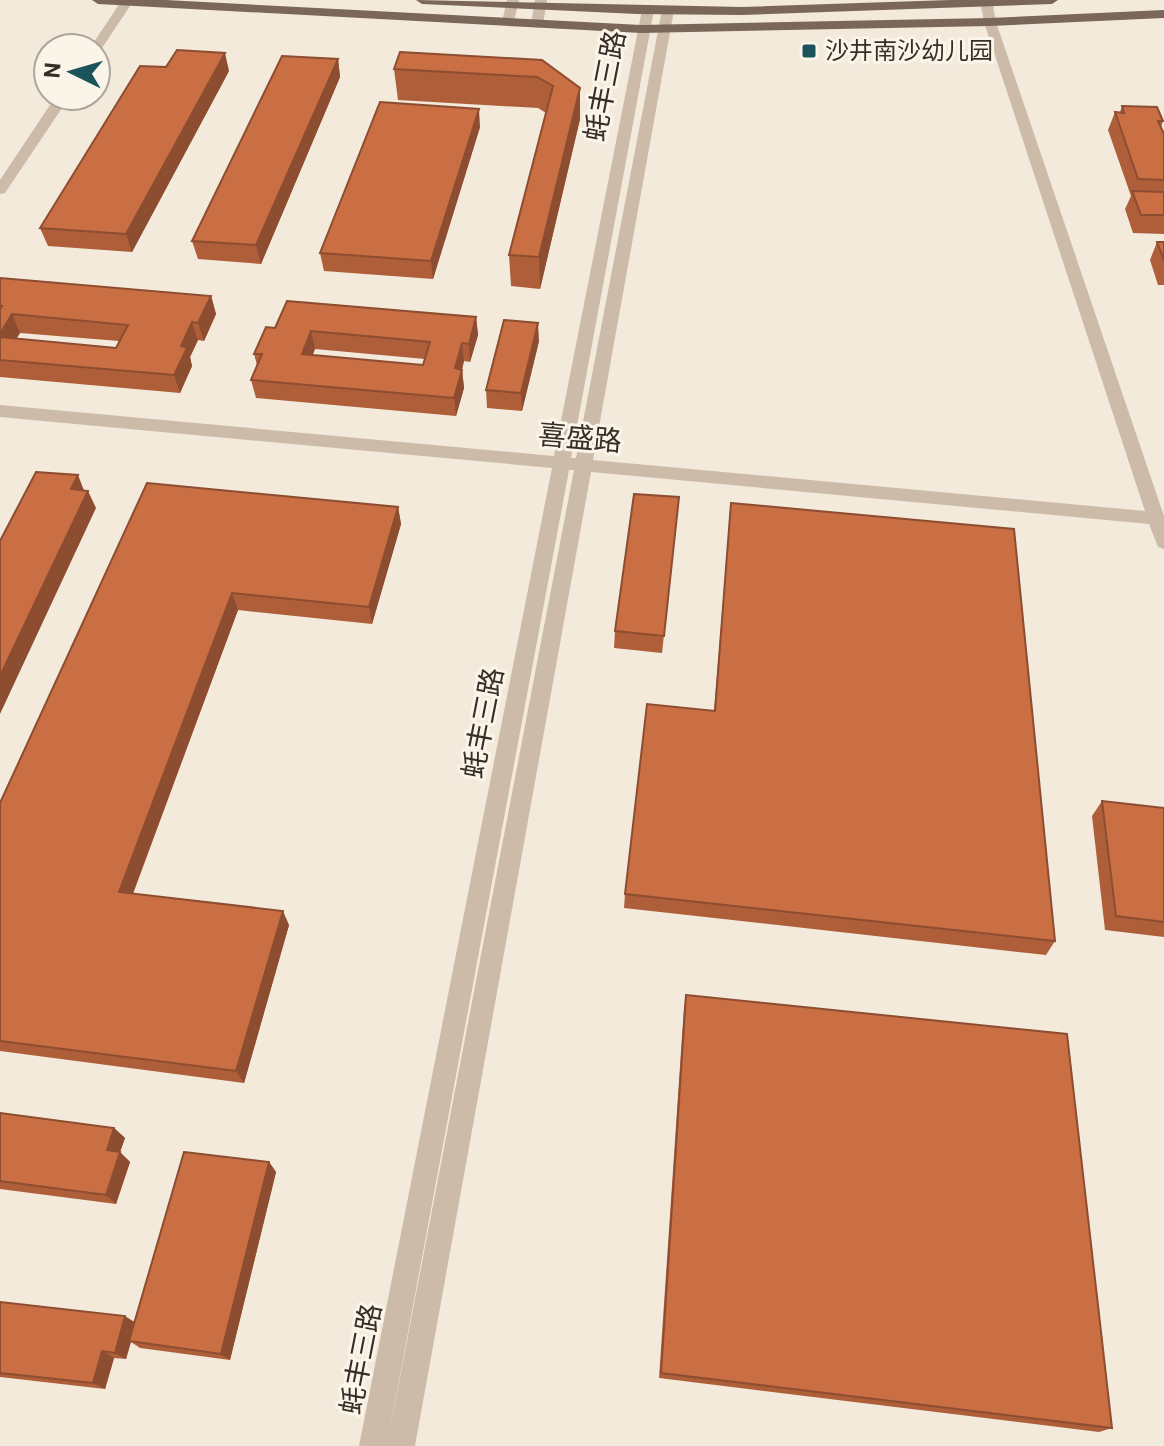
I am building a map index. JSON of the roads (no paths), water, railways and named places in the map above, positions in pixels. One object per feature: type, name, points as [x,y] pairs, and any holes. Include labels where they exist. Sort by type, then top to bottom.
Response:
[{"type":"main road","points":[[98,0],[537,24],[1052,0]]},
{"type":"main road","points":[[422,0],[540,3],[656,19],[990,22],[1164,14]]},
{"type":"street","points":[[107,32],[128,1]]},
{"type":"street","points":[[986,1],[990,22],[1164,542]]},
{"type":"street","points":[[508,22],[513,2]]},
{"type":"street","points":[[537,24],[540,3]]},
{"type":"street","name":"蚝丰三路","points":[[373,1446],[561,463],[656,19]]},
{"type":"street","name":"蚝丰三路","points":[[401,1446],[583,465],[656,19]]},
{"type":"street","points":[[0,190],[52,112]]},
{"type":"street","name":"喜盛路","points":[[0,411],[1155,518]]},
{"type":"place","name":"沙井南沙幼儿园","points":[[809,51]]}]
